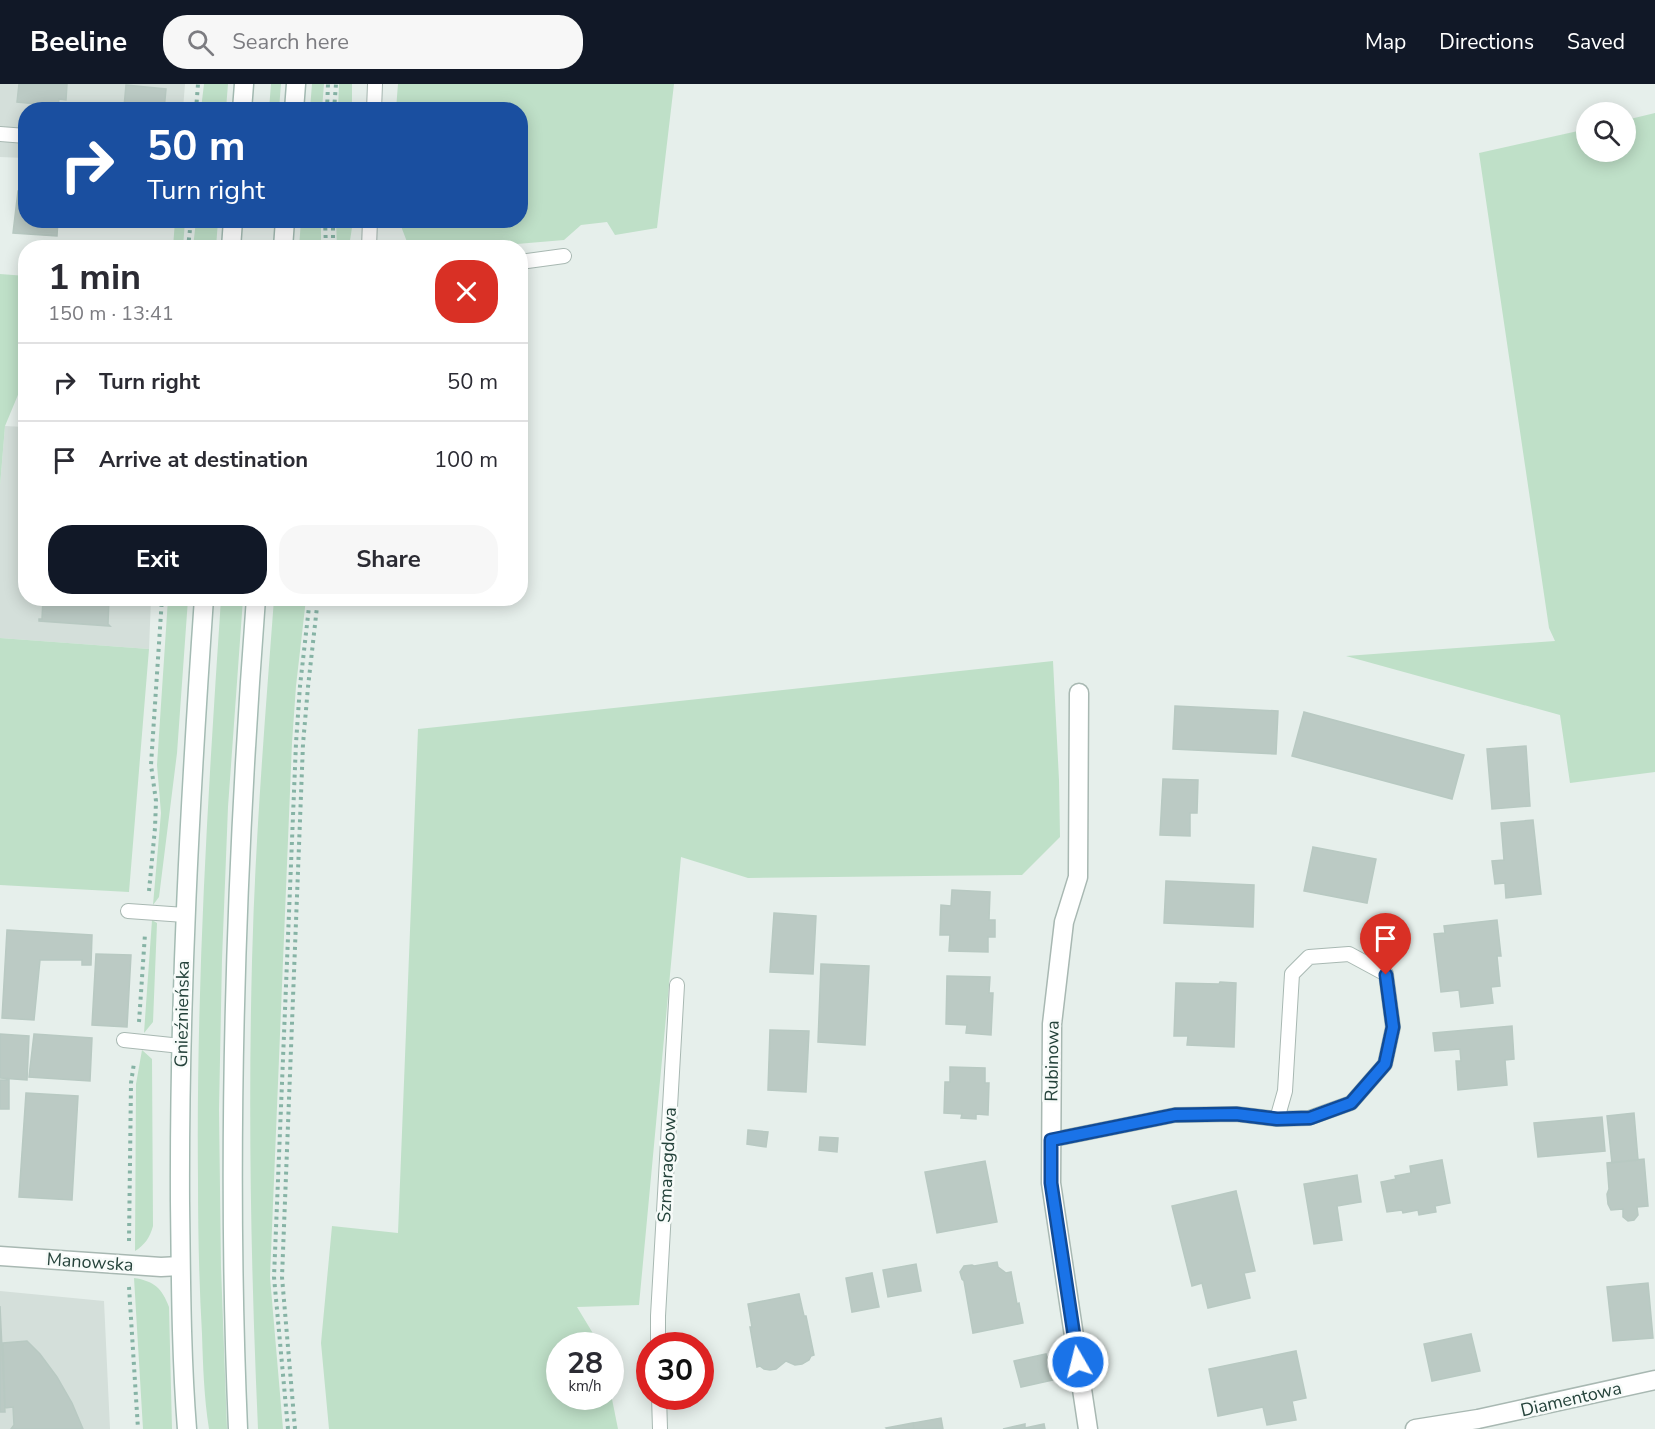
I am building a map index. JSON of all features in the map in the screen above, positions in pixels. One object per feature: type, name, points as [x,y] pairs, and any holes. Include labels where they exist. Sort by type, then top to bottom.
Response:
[{"type":"main road","points":[[243,102],[244,84]]},
{"type":"main road","points":[[295,102],[296,84]]},
{"type":"main road","name":"Gnieźnieńska","points":[[187,1429],[180,1266],[181,1046],[185,915],[203,606]]},
{"type":"main road","points":[[238,1429],[233,1256],[234,1037],[241,855],[256,606]]},
{"type":"main road","name":"Rubinowa","points":[[1079,693],[1078,877],[1064,922],[1052,1024],[1051,1183],[1088,1429]]},
{"type":"main road","name":"Manowska","points":[[0,1256],[161,1267],[180,1266]]},
{"type":"main road","name":"Diamentowa","points":[[1415,1429],[1478,1419],[1655,1380]]},
{"type":"lane","points":[[374,102],[375,84]]},
{"type":"lane","points":[[0,134],[18,135]]},
{"type":"lane","points":[[528,261],[564,256]]},
{"type":"lane","points":[[128,911],[185,915]]},
{"type":"lane","points":[[1051,1140],[1175,1115],[1236,1114],[1277,1119],[1310,1118],[1351,1103],[1385,1064],[1393,1027],[1386,975],[1349,954],[1309,957],[1292,974],[1285,1091],[1277,1119]]},
{"type":"lane","name":"Szmaragdowa","points":[[658,1332],[677,985]]},
{"type":"lane","points":[[124,1040],[181,1046]]},
{"type":"lane","points":[[659,1410],[660,1429]]},
{"type":"path","points":[[197,102],[198,84]]},
{"type":"path","points":[[327,102],[328,84]]},
{"type":"path","points":[[335,102],[336,84]]},
{"type":"path","points":[[288,1429],[274,1267],[296,743],[309,606]]},
{"type":"path","points":[[295,1429],[282,1267],[303,744],[317,606]]},
{"type":"path","points":[[128,1278],[138,1429]]},
{"type":"shaded area","points":[[0,84],[185,84],[184,102],[18,102],[18,158],[0,157]]},
{"type":"shaded area","points":[[5,426],[18,427],[18,606],[151,606],[149,649],[0,638],[0,486]]},
{"type":"shaded area","points":[[0,1291],[104,1301],[110,1429],[0,1429]]},
{"type":"green space","points":[[204,84],[228,84],[227,102],[202,102]]},
{"type":"green space","points":[[271,84],[281,84],[280,102],[270,102]]},
{"type":"green space","points":[[312,84],[324,84],[323,102],[311,102]]},
{"type":"green space","points":[[339,84],[352,84],[352,102],[338,102]]},
{"type":"green space","points":[[398,84],[674,84],[657,228],[615,235],[607,222],[581,225],[564,240],[528,243],[528,240],[406,240],[402,228],[528,228],[528,102],[397,102]]},
{"type":"green space","points":[[1655,113],[1655,772],[1570,783],[1560,715],[1346,656],[1555,641],[1549,628],[1479,153],[1576,131],[1576,162],[1636,162],[1636,118]]},
{"type":"green space","points":[[174,228],[184,228],[184,240],[174,240]]},
{"type":"green space","points":[[195,228],[217,228],[217,240],[194,240]]},
{"type":"green space","points":[[300,228],[321,228],[321,240],[300,240]]},
{"type":"green space","points":[[336,228],[352,228],[350,240],[337,240]]},
{"type":"green space","points":[[0,274],[18,275],[18,395],[5,426],[0,486]]},
{"type":"green space","points":[[168,606],[188,606],[177,753],[159,897],[153,905],[161,813],[157,765]]},
{"type":"green space","points":[[221,606],[242,606],[228,807],[219,1110],[221,1267],[227,1429],[209,1429],[204,1381],[199,1257],[199,1034],[207,816]]},
{"type":"green space","points":[[273,606],[305,606],[292,743],[270,1277],[283,1429],[258,1429],[254,1312],[251,1020],[253,916]]},
{"type":"green space","points":[[0,638],[149,649],[129,892],[0,885]]},
{"type":"green space","points":[[1053,661],[1060,837],[1022,875],[748,878],[681,857],[639,1305],[577,1307],[592,1332],[546,1332],[546,1410],[614,1410],[618,1429],[329,1429],[321,1343],[332,1226],[398,1233],[418,729]]},
{"type":"green space","points":[[152,920],[157,923],[153,1022],[144,1033]]},
{"type":"green space","points":[[142,1050],[152,1059],[153,1226],[147,1240],[135,1251],[136,1084]]},
{"type":"green space","points":[[134,1278],[156,1286],[169,1307],[172,1429],[143,1429]]},
{"type":"building","points":[[19,84],[67,84],[66,100],[17,102]]},
{"type":"building","points":[[126,85],[166,89],[165,102],[124,102]]},
{"type":"building","points":[[18,191],[18,228],[58,228],[57,236],[13,233]]},
{"type":"building","points":[[43,606],[109,606],[108,624],[110,626],[39,621],[42,619]]},
{"type":"building","points":[[1175,706],[1278,711],[1276,754],[1173,749]]},
{"type":"building","points":[[1304,712],[1464,755],[1452,799],[1292,756]]},
{"type":"building","points":[[1526,746],[1530,806],[1492,809],[1487,749]]},
{"type":"building","points":[[1163,779],[1198,780],[1197,813],[1190,813],[1190,836],[1160,835]]},
{"type":"building","points":[[1533,820],[1541,894],[1506,898],[1505,883],[1495,884],[1492,861],[1504,860],[1501,823]]},
{"type":"building","points":[[1313,847],[1376,859],[1367,903],[1304,891]]},
{"type":"building","points":[[1166,881],[1254,885],[1253,927],[1164,923]]},
{"type":"building","points":[[952,890],[990,892],[989,920],[995,920],[995,937],[988,937],[988,952],[949,951],[950,935],[940,935],[941,905],[951,906]]},
{"type":"building","points":[[774,913],[816,916],[813,974],[770,972]]},
{"type":"building","points":[[1497,920],[1501,956],[1497,956],[1500,986],[1491,987],[1493,1003],[1461,1007],[1459,990],[1441,992],[1434,934],[1445,933],[1444,926]]},
{"type":"building","points":[[7,930],[92,935],[91,965],[82,965],[82,960],[40,960],[34,1020],[2,1018]]},
{"type":"building","points":[[96,954],[131,955],[127,1027],[92,1025]]},
{"type":"building","points":[[821,964],[869,966],[865,1045],[818,1042]]},
{"type":"building","points":[[947,976],[990,977],[989,993],[993,993],[991,1035],[966,1033],[967,1025],[946,1024]]},
{"type":"building","points":[[1220,982],[1236,983],[1234,1047],[1187,1045],[1188,1036],[1174,1036],[1176,983],[1219,984]]},
{"type":"building","points":[[1512,1026],[1514,1059],[1505,1060],[1507,1085],[1458,1090],[1456,1061],[1461,1061],[1460,1049],[1435,1051],[1433,1033]]},
{"type":"building","points":[[770,1030],[809,1031],[806,1092],[768,1090]]},
{"type":"building","points":[[0,1034],[29,1036],[27,1080],[0,1078]]},
{"type":"building","points":[[34,1034],[92,1038],[90,1081],[29,1077]]},
{"type":"building","points":[[950,1067],[985,1068],[985,1083],[989,1083],[988,1115],[976,1114],[976,1119],[961,1118],[962,1114],[944,1113],[945,1082],[950,1082]]},
{"type":"building","points":[[0,1080],[9,1080],[9,1109],[0,1109]]},
{"type":"building","points":[[26,1093],[78,1096],[72,1200],[19,1197]]},
{"type":"building","points":[[1634,1113],[1638,1160],[1612,1163],[1607,1116]]},
{"type":"building","points":[[1602,1117],[1605,1151],[1538,1157],[1534,1123]]},
{"type":"building","points":[[748,1130],[768,1132],[766,1147],[747,1144]]},
{"type":"building","points":[[820,1137],[838,1138],[837,1152],[819,1150]]},
{"type":"building","points":[[1644,1159],[1648,1206],[1637,1207],[1638,1215],[1634,1220],[1628,1221],[1623,1217],[1623,1209],[1611,1210],[1608,1204],[1607,1163]]},
{"type":"building","points":[[1442,1160],[1450,1203],[1435,1206],[1436,1212],[1419,1215],[1418,1210],[1403,1213],[1402,1210],[1387,1212],[1381,1182],[1411,1173],[1410,1166]]},
{"type":"building","points":[[985,1161],[997,1222],[937,1233],[925,1172]]},
{"type":"building","points":[[1357,1175],[1361,1202],[1337,1206],[1342,1240],[1314,1244],[1304,1184]]},
{"type":"building","points":[[1236,1191],[1255,1271],[1244,1273],[1250,1298],[1208,1308],[1202,1283],[1192,1286],[1172,1206]]},
{"type":"building","points":[[997,1262],[998,1267],[1006,1273],[1011,1272],[1023,1323],[973,1333],[964,1281],[960,1272],[964,1266]]},
{"type":"building","points":[[916,1264],[921,1291],[888,1297],[883,1270]]},
{"type":"building","points":[[872,1273],[879,1307],[852,1312],[846,1278]]},
{"type":"building","points":[[1648,1283],[1653,1338],[1613,1341],[1607,1287]]},
{"type":"building","points":[[799,1294],[814,1355],[802,1364],[795,1365],[786,1361],[776,1369],[757,1367],[748,1304]]},
{"type":"building","points":[[0,1306],[5,1412],[0,1412]]},
{"type":"building","points":[[1471,1334],[1480,1371],[1432,1381],[1424,1344]]},
{"type":"building","points":[[27,1341],[57,1377],[83,1429],[11,1429],[14,1425],[13,1407],[5,1408],[3,1343]]},
{"type":"building","points":[[1296,1351],[1306,1398],[1292,1401],[1296,1420],[1267,1425],[1263,1407],[1218,1416],[1209,1369]]},
{"type":"building","points":[[1046,1354],[1053,1380],[1021,1387],[1014,1361]]},
{"type":"building","points":[[941,1418],[943,1429],[914,1429],[913,1423]]},
{"type":"building","points":[[913,1423],[914,1429],[886,1428]]},
{"type":"building","points":[[1025,1424],[1025,1428],[1044,1424],[1045,1429],[1003,1429]]},
{"type":"route","points":[[1078,1362],[1051,1183],[1051,1140],[1175,1115],[1236,1114],[1277,1119],[1310,1118],[1351,1103],[1385,1064],[1393,1027],[1386,975]]}]
